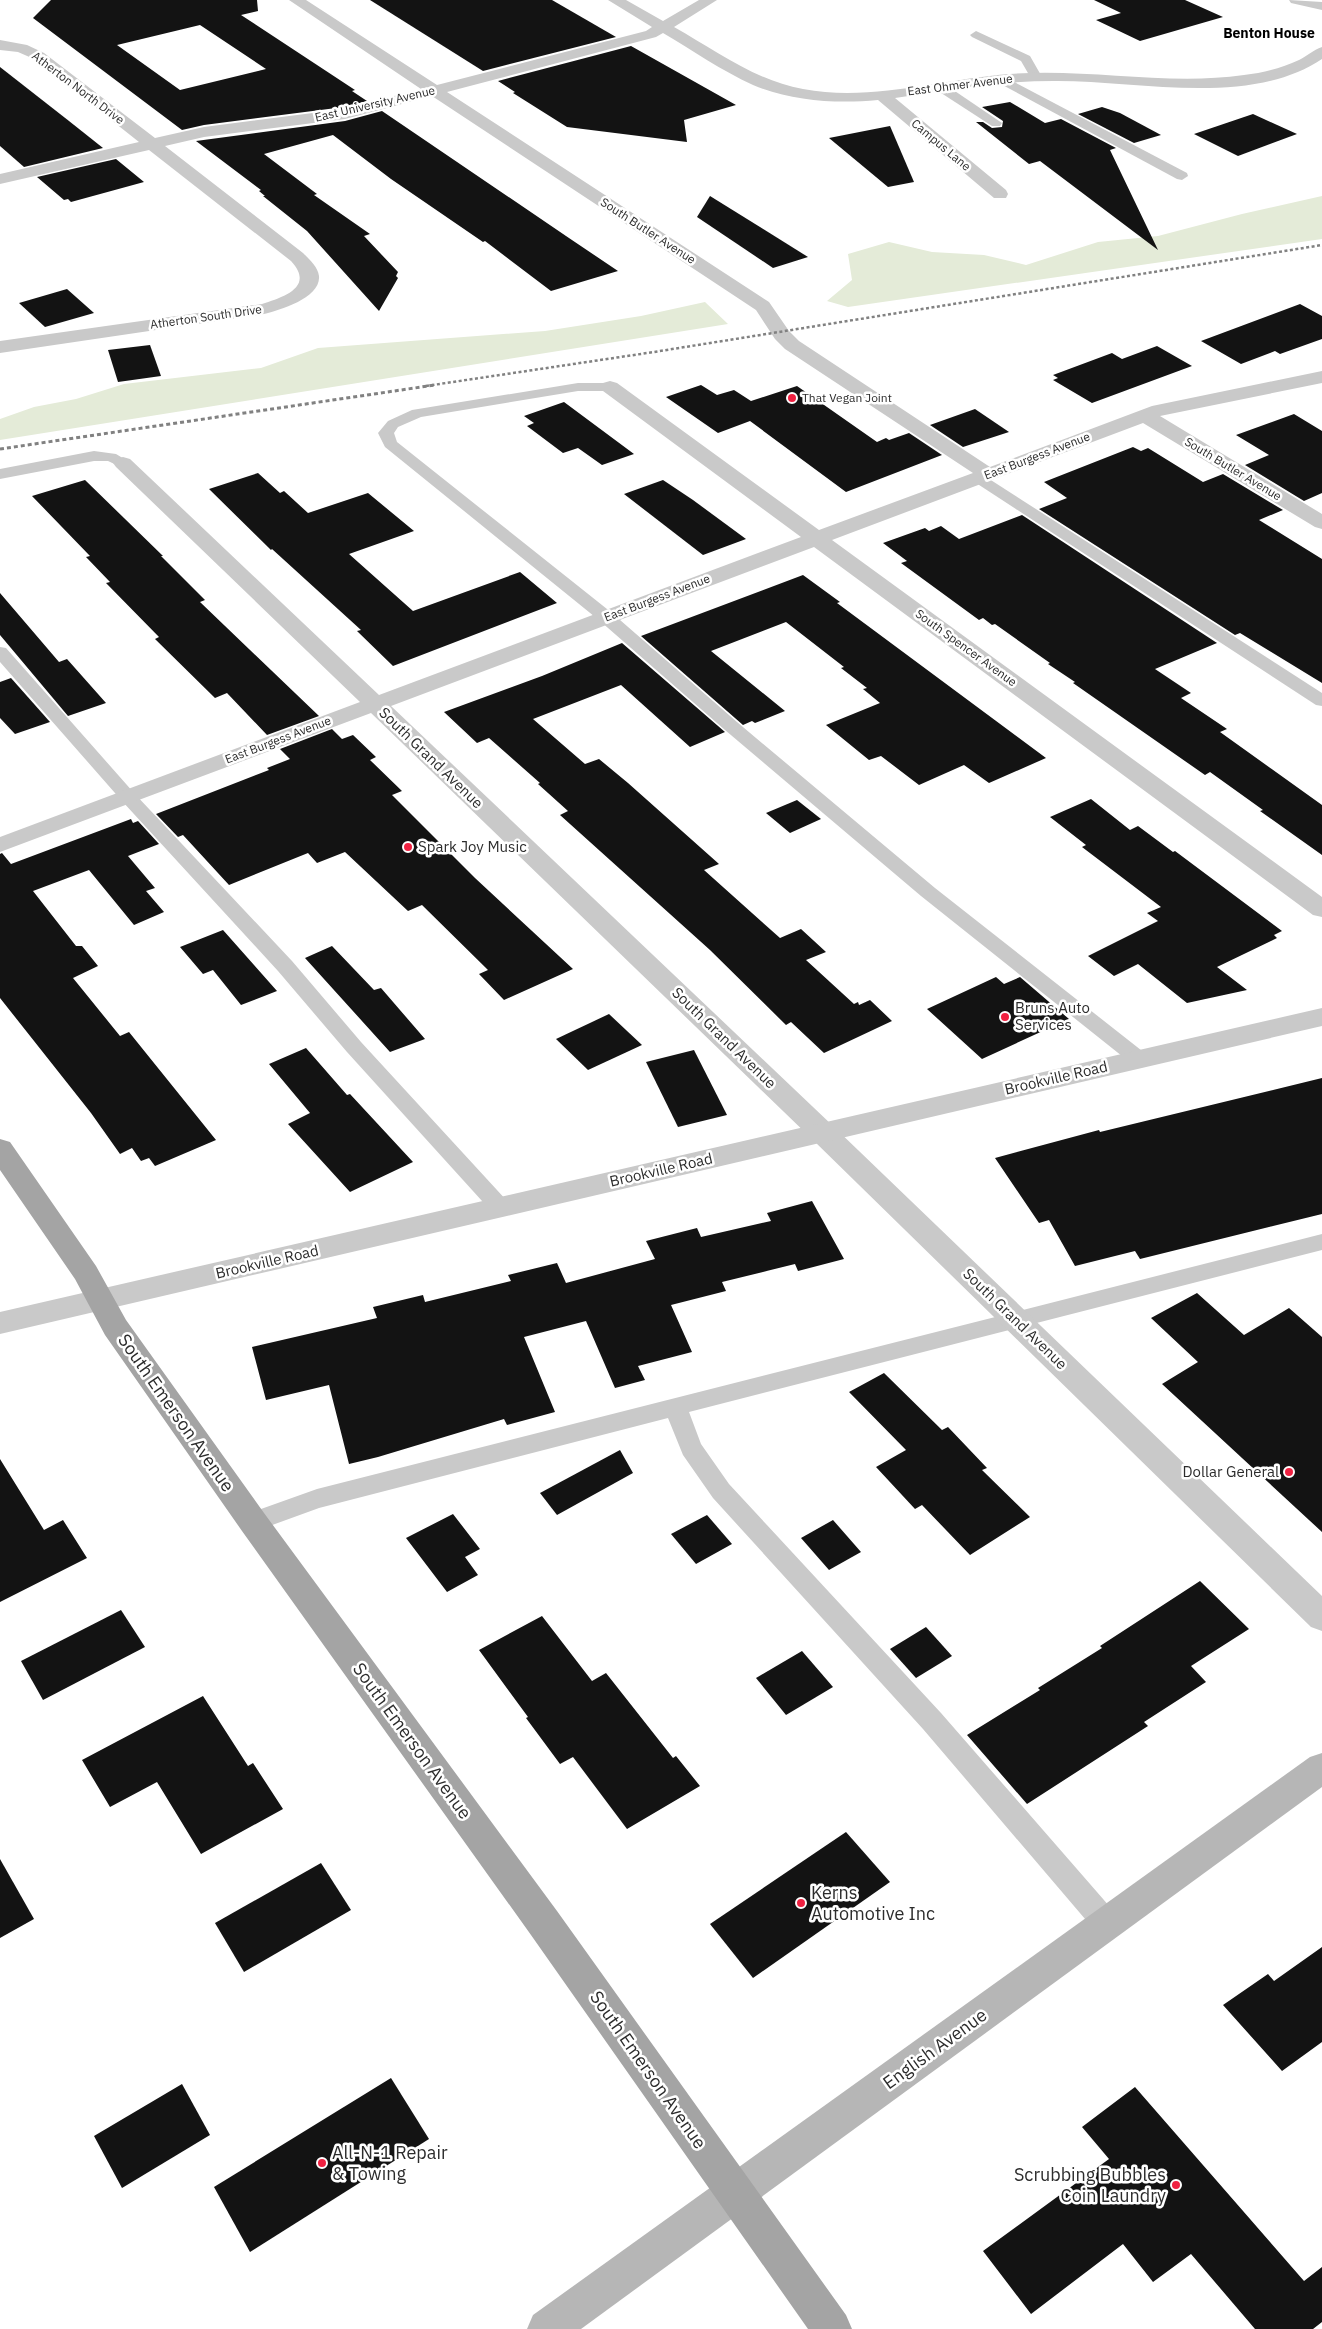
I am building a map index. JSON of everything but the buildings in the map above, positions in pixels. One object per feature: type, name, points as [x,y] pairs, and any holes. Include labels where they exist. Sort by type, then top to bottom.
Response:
[{"type":"main road","name":"South Emerson Avenue","points":[[0,1149],[86,1273],[115,1328],[253,1522],[544,1923],[832,2329]]},
{"type":"main road","name":"English Avenue","points":[[547,2329],[1322,1768]]},
{"type":"street","points":[[301,3],[326,0]]},
{"type":"street","name":"East Ohmer Avenue","points":[[615,0],[751,78],[772,86],[817,96],[856,98],[883,96],[939,86],[1036,77],[1093,77],[1179,83],[1227,82],[1287,71],[1304,64],[1322,52]]},
{"type":"street","name":"East University Avenue","points":[[0,179],[151,143],[219,130],[296,122],[345,114],[650,34],[710,0]]},
{"type":"street","points":[[1296,0],[1322,6]]},
{"type":"street","name":"South Butler Avenue","points":[[301,3],[763,306],[782,335],[792,345],[983,476]]},
{"type":"street","name":"Atherton North Drive","points":[[0,45],[22,48],[39,56],[151,143]]},
{"type":"street","name":"Campus Lane","points":[[883,96],[1000,194]]},
{"type":"street","name":"Atherton South Drive","points":[[0,347],[264,309],[304,290],[310,280],[310,270],[306,265],[151,143]]},
{"type":"street","name":"East Burgess Avenue","points":[[0,845],[1144,415],[1167,408],[1322,377]]},
{"type":"street","name":"South Spencer Avenue","points":[[610,387],[1322,909]]},
{"type":"street","name":"South Butler Avenue","points":[[1144,415],[1322,523]]},
{"type":"street","name":"South Grand Avenue","points":[[123,463],[823,1133],[1322,1617]]},
{"type":"street","name":"Brookville Road","points":[[0,1323],[1322,1016]]},
{"type":"lane","points":[[976,35],[1026,59],[1036,77]]},
{"type":"lane","points":[[1001,79],[1182,176]]},
{"type":"lane","points":[[939,86],[996,123]]},
{"type":"lane","points":[[610,387],[578,387],[417,413],[392,424],[386,433],[390,444],[606,617],[731,726],[928,892],[1139,1059]]},
{"type":"lane","points":[[0,474],[94,456],[111,457],[123,463]]},
{"type":"lane","points":[[983,476],[1322,701]]},
{"type":"lane","points":[[0,652],[128,796],[285,966],[354,1047],[500,1207]]},
{"type":"lane","points":[[253,1522],[317,1499],[1014,1318],[1322,1242]]},
{"type":"lane","points":[[675,1406],[691,1448],[721,1491],[932,1721],[1107,1924]]},
{"type":"green space","points":[[1322,196],[1322,239],[848,307],[827,301],[852,280],[848,254],[889,242],[932,252],[984,255],[1026,265],[1098,242],[1158,236]]},
{"type":"green space","points":[[705,302],[728,324],[0,440],[0,419],[34,407],[76,399],[124,384],[261,368],[318,348],[545,331],[641,316]]},
{"type":"railway","points":[[426,386],[654,352],[1322,245]]},
{"type":"railway","points":[[0,449],[435,385]]},
{"type":"place","name":"That Vegan Joint","points":[[792,398]]},
{"type":"place","name":"Spark Joy Music","points":[[408,847]]},
{"type":"place","name":"Bruns Auto Services","points":[[1005,1017]]},
{"type":"place","name":"Dollar General","points":[[1289,1472]]},
{"type":"place","name":"Kerns Automotive Inc","points":[[801,1903]]},
{"type":"place","name":"All-N-1 Repair & Towing","points":[[322,2163]]},
{"type":"place","name":"Scrubbing Bubbles Coin Laundry","points":[[1176,2185]]},
{"type":"district","name":"Benton House","points":[[1269,33]]}]
